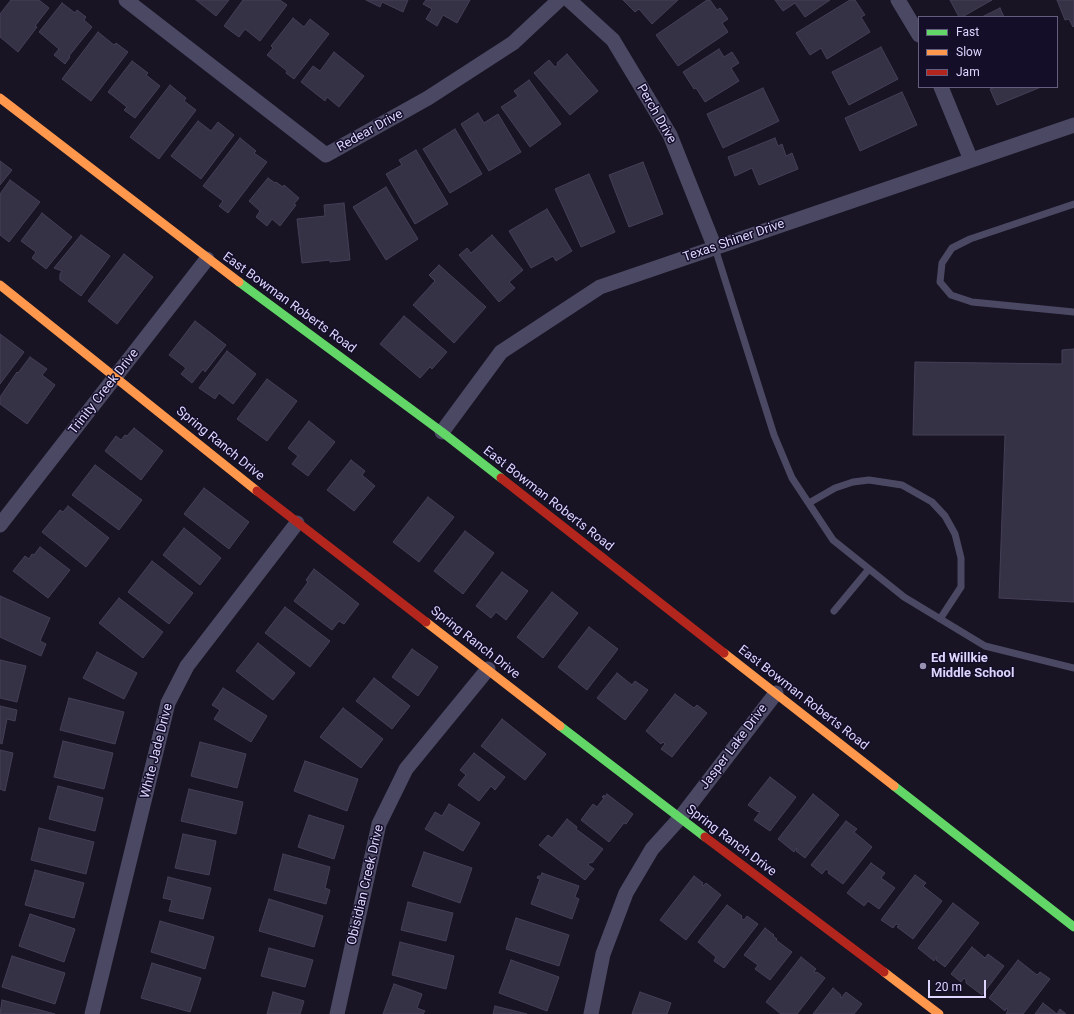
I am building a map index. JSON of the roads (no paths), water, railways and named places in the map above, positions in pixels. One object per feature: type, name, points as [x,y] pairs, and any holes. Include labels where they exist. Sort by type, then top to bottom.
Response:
[{"type":"street","name":"Redear Drive","points":[[126,0],[326,155],[428,98],[513,43],[559,0]]},
{"type":"street","name":"Perch Drive","points":[[569,0],[613,40],[670,135],[715,248]]},
{"type":"street","points":[[898,0],[918,33]]},
{"type":"street","points":[[941,88],[971,160]]},
{"type":"street","name":"East Bowman Roberts Road","points":[[0,98],[207,259],[442,432],[1074,927]]},
{"type":"street","name":"Texas Shiner Drive","points":[[442,432],[501,352],[600,287],[1074,125]]},
{"type":"street","name":"Trinity Creek Drive","points":[[0,525],[207,259]]},
{"type":"street","name":"Spring Ranch Drive","points":[[0,285],[116,376],[297,523],[680,818],[939,1014]]},
{"type":"street","name":"White Jade Drive","points":[[92,1014],[168,703],[187,666],[297,523]]},
{"type":"street","name":"Obisidian Creek Drive","points":[[337,1014],[379,824],[406,769],[488,669]]},
{"type":"street","name":"Jasper Lake Drive","points":[[591,1014],[603,954],[626,893],[652,850],[680,818],[776,693]]},
{"type":"lane","points":[[1074,204],[970,239],[952,248],[942,263],[940,282],[951,295],[972,302],[1074,312]]},
{"type":"lane","points":[[715,248],[774,435],[792,478],[833,540],[904,597],[985,646],[1074,668]]},
{"type":"lane","points":[[809,503],[835,488],[853,482],[869,480],[902,485],[932,502],[945,516],[955,534],[961,558],[961,587],[940,619]]},
{"type":"lane","points":[[834,611],[870,569]]},
{"type":"place","name":"Ed Willkie Middle School","points":[[923,666]]}]
